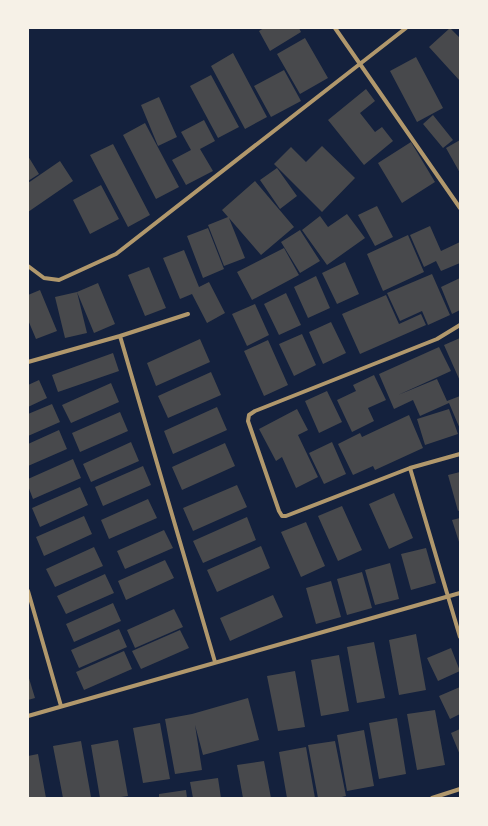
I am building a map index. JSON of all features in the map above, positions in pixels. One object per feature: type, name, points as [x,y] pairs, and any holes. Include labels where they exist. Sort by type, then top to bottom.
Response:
[{"type":"street","points":[[335,28],[460,208]]},
{"type":"street","points":[[29,266],[44,278],[59,280],[116,254],[406,28]]},
{"type":"street","points":[[28,362],[120,336],[188,314]]},
{"type":"street","points":[[460,325],[437,339],[255,411],[249,415],[248,421],[282,516],[286,516],[410,468],[460,454]]},
{"type":"street","points":[[120,336],[215,662]]},
{"type":"street","points":[[410,468],[460,637]]},
{"type":"street","points":[[28,591],[61,706]]},
{"type":"street","points":[[28,716],[460,593]]},
{"type":"street","points":[[432,798],[460,789]]},
{"type":"building","points":[[264,28],[299,28],[301,32],[270,51],[259,31]]},
{"type":"building","points":[[450,28],[460,38],[460,81],[429,47]]},
{"type":"building","points":[[305,38],[328,78],[300,94],[277,54]]},
{"type":"building","points":[[233,53],[267,117],[245,129],[211,66]]},
{"type":"building","points":[[416,57],[443,108],[417,122],[390,71]]},
{"type":"building","points":[[284,70],[301,101],[271,117],[254,86]]},
{"type":"building","points":[[211,75],[239,127],[218,138],[190,86]]},
{"type":"building","points":[[366,89],[375,101],[360,113],[375,132],[382,127],[393,141],[364,165],[328,120]]},
{"type":"building","points":[[159,97],[177,137],[158,146],[141,105]]},
{"type":"building","points":[[433,115],[453,140],[443,148],[423,124]]},
{"type":"building","points":[[204,120],[215,141],[200,149],[213,171],[186,185],[172,160],[191,150],[181,132]]},
{"type":"building","points":[[145,123],[179,187],[156,199],[123,135]]},
{"type":"building","points":[[460,140],[460,173],[446,148]]},
{"type":"building","points":[[411,142],[435,182],[402,203],[378,163]]},
{"type":"building","points":[[113,144],[150,215],[128,227],[90,155]]},
{"type":"building","points":[[322,146],[355,178],[322,212],[274,164],[291,147],[306,162]]},
{"type":"building","points":[[28,156],[39,174],[28,181]]},
{"type":"building","points":[[60,161],[73,181],[28,212],[28,183]]},
{"type":"building","points":[[277,168],[297,196],[280,209],[260,180]]},
{"type":"building","points":[[255,181],[294,227],[261,255],[229,218],[245,258],[224,266],[208,225],[228,217],[222,210]]},
{"type":"building","points":[[101,185],[119,219],[90,234],[73,200]]},
{"type":"building","points":[[377,206],[393,237],[375,246],[358,215]]},
{"type":"building","points":[[347,214],[365,238],[327,265],[302,230],[320,216],[328,227]]},
{"type":"building","points":[[430,226],[441,251],[460,242],[460,263],[441,271],[436,261],[424,267],[410,235]]},
{"type":"building","points":[[208,228],[224,269],[203,278],[187,236]]},
{"type":"building","points":[[300,230],[320,261],[300,273],[281,242]]},
{"type":"building","points":[[408,235],[424,272],[383,291],[367,254]]},
{"type":"building","points":[[284,248],[299,275],[252,300],[237,272]]},
{"type":"building","points":[[184,250],[199,287],[209,282],[225,313],[207,323],[192,294],[180,299],[163,258]]},
{"type":"building","points":[[345,262],[359,294],[337,304],[322,273]]},
{"type":"building","points":[[149,267],[166,308],[145,316],[128,275]]},
{"type":"building","points":[[432,274],[450,315],[428,325],[422,311],[400,321],[387,293]]},
{"type":"building","points":[[316,276],[330,308],[308,318],[294,287]]},
{"type":"building","points":[[460,278],[460,310],[452,314],[441,287]]},
{"type":"building","points":[[98,283],[115,324],[94,333],[77,292]]},
{"type":"building","points":[[40,290],[57,331],[36,339],[28,320],[28,295]]},
{"type":"building","points":[[77,292],[87,333],[65,338],[55,297]]},
{"type":"building","points":[[286,293],[301,325],[279,335],[264,304]]},
{"type":"building","points":[[386,295],[399,324],[421,314],[426,325],[360,354],[342,314]]},
{"type":"building","points":[[255,304],[269,335],[247,346],[232,314]]},
{"type":"building","points":[[331,322],[346,353],[323,364],[309,332]]},
{"type":"building","points":[[302,334],[316,365],[294,376],[279,344]]},
{"type":"building","points":[[460,338],[460,381],[444,345]]},
{"type":"building","points":[[200,339],[210,362],[156,386],[147,363]]},
{"type":"building","points":[[268,340],[288,385],[264,396],[244,351]]},
{"type":"building","points":[[439,347],[451,371],[398,395],[437,379],[447,401],[460,396],[460,429],[449,403],[420,416],[413,400],[394,409],[379,374]]},
{"type":"building","points":[[113,353],[119,371],[58,392],[52,375]]},
{"type":"building","points":[[211,372],[221,395],[168,418],[158,396]]},
{"type":"building","points":[[374,375],[386,400],[368,408],[374,421],[352,432],[337,400],[356,391],[353,385]]},
{"type":"building","points":[[39,380],[47,398],[28,407],[28,385]]},
{"type":"building","points":[[111,383],[119,402],[71,423],[62,405]]},
{"type":"building","points":[[327,391],[342,422],[319,433],[305,401]]},
{"type":"building","points":[[52,404],[60,422],[28,436],[28,414]]},
{"type":"building","points":[[217,407],[227,430],[173,454],[164,431]]},
{"type":"building","points":[[297,409],[308,430],[298,435],[318,477],[296,488],[282,457],[276,461],[259,429]]},
{"type":"building","points":[[449,409],[458,434],[425,445],[417,419]]},
{"type":"building","points":[[120,412],[128,431],[80,452],[72,433]]},
{"type":"building","points":[[409,415],[423,448],[375,470],[373,466],[353,475],[338,444],[360,433],[362,437]]},
{"type":"building","points":[[59,430],[67,449],[28,466],[28,444]]},
{"type":"building","points":[[131,442],[139,461],[91,482],[83,464]]},
{"type":"building","points":[[332,442],[346,474],[324,484],[309,453]]},
{"type":"building","points":[[225,443],[235,466],[182,490],[172,467]]},
{"type":"building","points":[[73,459],[81,478],[33,499],[28,486],[28,479]]},
{"type":"building","points":[[143,466],[151,485],[103,506],[95,487]]},
{"type":"building","points":[[460,472],[460,510],[458,511],[448,475]]},
{"type":"building","points":[[237,485],[247,507],[193,531],[183,508]]},
{"type":"building","points":[[80,487],[88,505],[40,527],[32,508]]},
{"type":"building","points":[[394,493],[413,538],[389,549],[369,504]]},
{"type":"building","points":[[148,499],[157,518],[109,539],[101,520]]},
{"type":"building","points":[[342,506],[362,550],[338,561],[318,516]]},
{"type":"building","points":[[84,516],[92,534],[44,556],[36,537]]},
{"type":"building","points":[[247,517],[256,540],[203,563],[193,541]]},
{"type":"building","points":[[460,518],[460,545],[452,520]]},
{"type":"building","points":[[306,522],[325,566],[301,577],[281,532]]},
{"type":"building","points":[[164,530],[173,548],[125,569],[117,551]]},
{"type":"building","points":[[261,546],[270,568],[217,592],[207,570]]},
{"type":"building","points":[[94,547],[103,566],[55,587],[46,569]]},
{"type":"building","points":[[426,548],[436,583],[411,590],[401,554]]},
{"type":"building","points":[[165,560],[174,578],[126,600],[118,581]]},
{"type":"building","points":[[390,563],[399,599],[375,605],[365,570]]},
{"type":"building","points":[[362,572],[372,608],[347,615],[337,579]]},
{"type":"building","points":[[105,574],[114,593],[66,614],[57,596]]},
{"type":"building","points":[[331,581],[341,617],[316,624],[306,588]]},
{"type":"building","points":[[273,595],[283,617],[230,641],[220,618]]},
{"type":"building","points":[[113,603],[121,621],[74,642],[66,624]]},
{"type":"building","points":[[174,609],[183,627],[135,648],[127,630]]},
{"type":"building","points":[[119,629],[127,647],[79,668],[71,650]]},
{"type":"building","points":[[180,630],[189,648],[141,669],[132,651]]},
{"type":"building","points":[[416,634],[426,690],[399,695],[389,640]]},
{"type":"building","points":[[374,642],[385,698],[357,703],[347,647]]},
{"type":"building","points":[[451,648],[460,671],[438,681],[427,658]]},
{"type":"building","points":[[124,651],[132,669],[84,690],[76,672]]},
{"type":"building","points":[[339,655],[349,711],[321,716],[311,660]]},
{"type":"building","points":[[295,671],[305,727],[278,731],[267,676]]},
{"type":"building","points":[[28,675],[35,698],[28,700]]},
{"type":"building","points":[[460,687],[460,714],[450,719],[439,696]]},
{"type":"building","points":[[248,698],[259,740],[203,755],[195,725],[202,770],[175,774],[165,719],[192,714]]},
{"type":"building","points":[[435,710],[445,765],[417,770],[407,714]]},
{"type":"building","points":[[397,718],[406,774],[379,779],[369,723]]},
{"type":"building","points":[[160,723],[170,779],[143,783],[133,728]]},
{"type":"building","points":[[460,729],[460,755],[451,733]]},
{"type":"building","points":[[364,730],[374,786],[347,791],[337,735]]},
{"type":"building","points":[[118,740],[128,796],[100,798],[91,745]]},
{"type":"building","points":[[81,741],[91,797],[63,798],[53,746]]},
{"type":"building","points":[[335,741],[346,796],[337,798],[318,798],[308,745]]},
{"type":"building","points":[[306,747],[315,798],[287,798],[279,752]]},
{"type":"building","points":[[38,754],[46,798],[28,798],[28,756]]},
{"type":"building","points":[[264,761],[271,798],[243,798],[237,765]]},
{"type":"building","points":[[218,778],[221,798],[193,798],[190,782]]},
{"type":"building","points":[[186,790],[187,798],[159,798],[159,794]]}]
